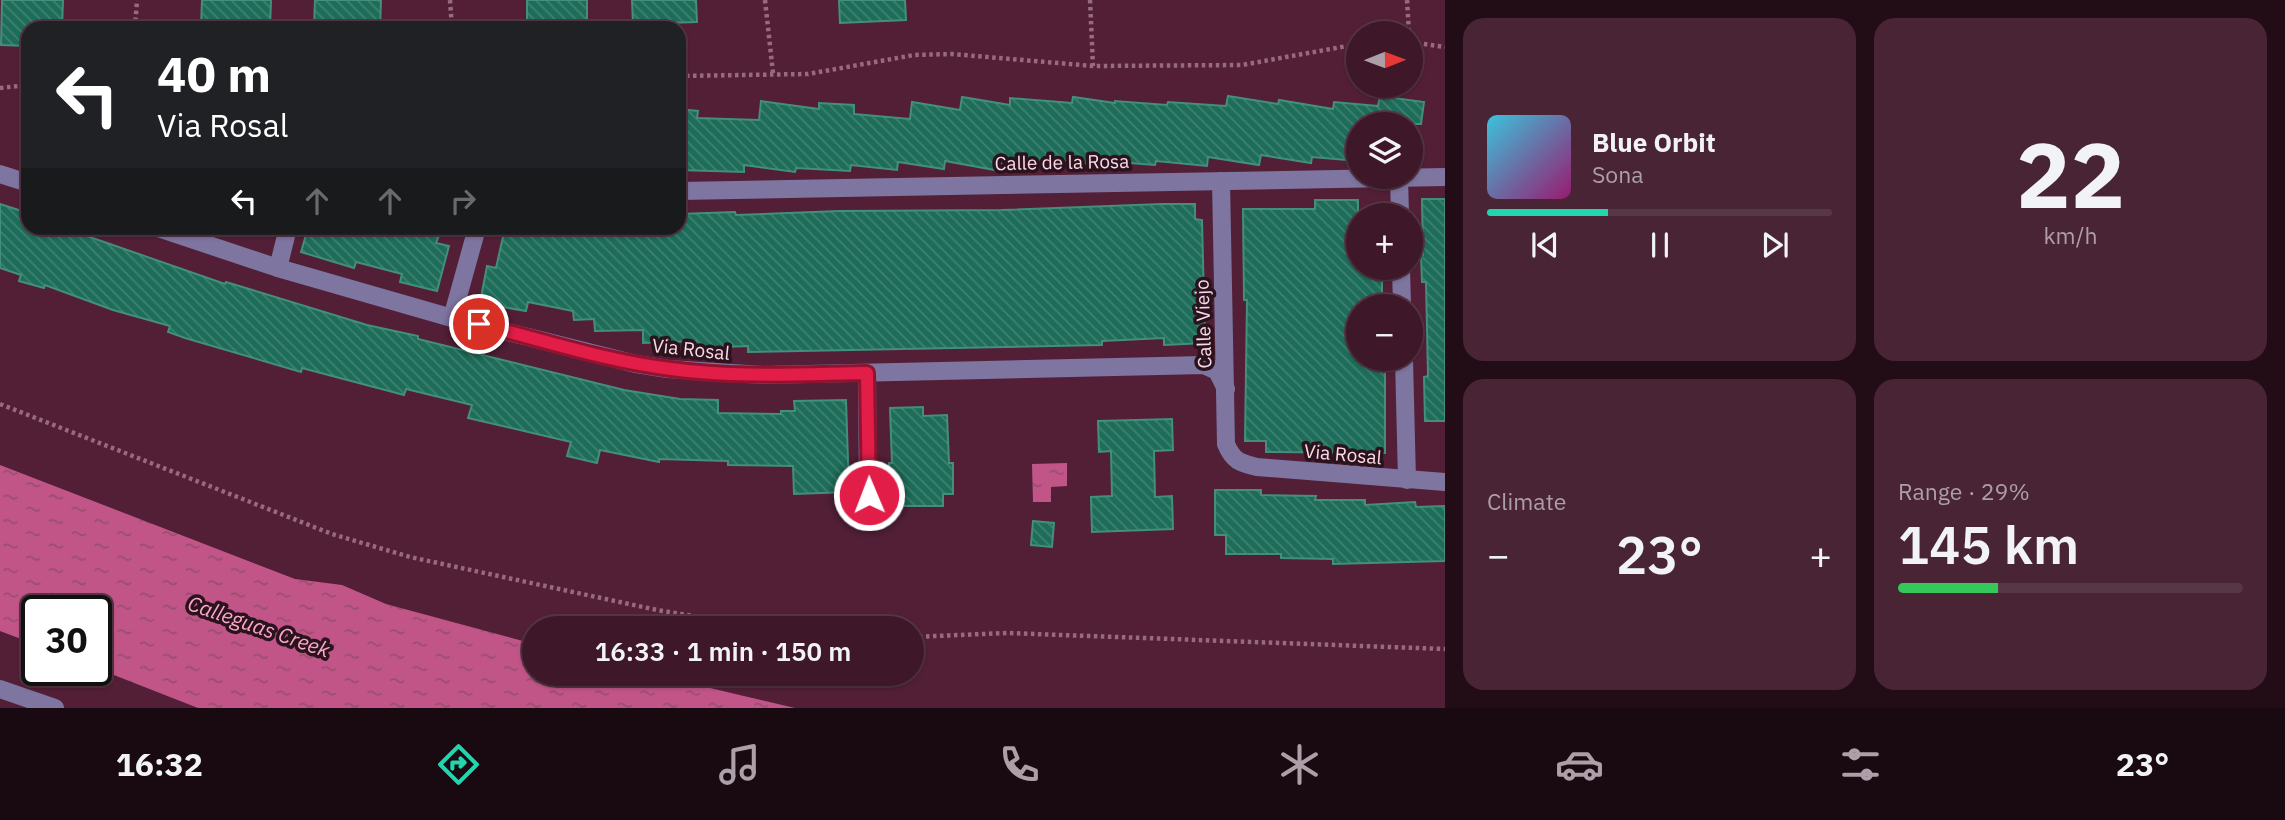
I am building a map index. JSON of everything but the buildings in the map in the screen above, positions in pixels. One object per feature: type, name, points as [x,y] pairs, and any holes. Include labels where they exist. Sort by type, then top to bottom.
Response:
[{"type":"street","points":[[0,174],[21,181]]},
{"type":"street","name":"Calle de la Rosa","points":[[1423,177],[1445,177]]},
{"type":"street","name":"Calle de la Rosa","points":[[686,191],[1346,178]]},
{"type":"street","name":"Calle Viejo","points":[[1221,181],[1226,444],[1230,455],[1238,463]]},
{"type":"street","name":"Via Rosal","points":[[179,235],[278,268],[452,318],[668,369],[753,375],[1204,365],[1217,371],[1226,389]]},
{"type":"street","points":[[278,268],[286,235]]},
{"type":"street","points":[[452,318],[475,235]]},
{"type":"street","points":[[1404,371],[1406,480]]},
{"type":"street","points":[[867,373],[869,495]]},
{"type":"street","name":"Via Rosal","points":[[1238,463],[1303,472],[1445,482]]},
{"type":"street","points":[[0,689],[55,708]]},
{"type":"path","points":[[136,21],[137,0]]},
{"type":"path","points":[[450,0],[452,21]]},
{"type":"path","points":[[765,0],[773,73]]},
{"type":"path","points":[[1090,0],[1093,66]]},
{"type":"path","points":[[1407,0],[1408,21]]},
{"type":"path","points":[[1423,43],[1445,47]]},
{"type":"path","points":[[686,76],[808,74],[914,54],[952,54],[1093,66],[1242,65],[1346,46]]},
{"type":"path","points":[[0,88],[21,86]]},
{"type":"path","points":[[0,404],[332,534],[410,557],[694,616]]},
{"type":"path","points":[[924,637],[1007,633],[1445,649]]},
{"type":"water","points":[[1067,463],[1067,486],[1051,487],[1051,502],[1033,502],[1032,464]]},
{"type":"water","name":"Calleguas Creek","points":[[0,465],[295,579],[342,585],[386,604],[522,641],[522,686],[702,686],[795,708],[198,708],[112,674],[112,595],[21,595],[21,639],[0,631]]},
{"type":"route","points":[[479,324],[668,369],[732,375],[867,373],[869,495]]}]
